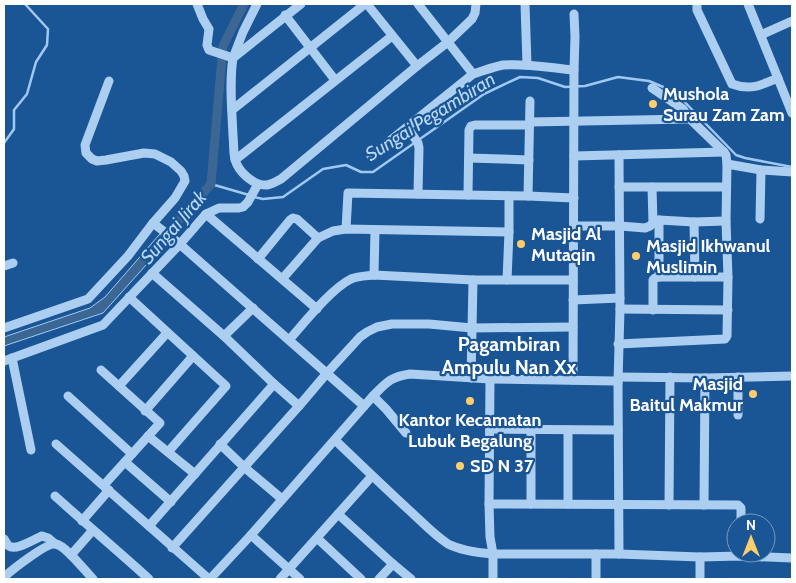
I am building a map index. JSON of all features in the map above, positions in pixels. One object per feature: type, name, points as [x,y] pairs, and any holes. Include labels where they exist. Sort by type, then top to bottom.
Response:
[{"type":"street","points":[[197,4],[209,29],[207,45],[209,50],[230,57]]},
{"type":"street","points":[[256,186],[235,160],[232,66],[230,57],[257,4]]},
{"type":"street","points":[[230,57],[301,4]]},
{"type":"street","points":[[232,110],[366,4],[416,66]]},
{"type":"street","points":[[418,4],[473,74]]},
{"type":"street","points":[[256,186],[267,185],[281,179],[416,66],[448,42],[472,19],[476,4]]},
{"type":"street","points":[[525,4],[527,65]]},
{"type":"street","points":[[697,4],[697,10],[732,84],[742,88],[750,88],[778,78]]},
{"type":"street","points":[[748,4],[792,113]]},
{"type":"street","points":[[573,380],[574,14]]},
{"type":"street","points":[[285,16],[335,80]]},
{"type":"street","points":[[761,35],[792,21]]},
{"type":"street","points":[[235,160],[392,36]]},
{"type":"street","points":[[371,156],[410,131],[473,74],[505,65],[527,65],[574,71]]},
{"type":"street","points":[[4,328],[88,299],[128,256],[175,198],[185,181],[181,171],[171,162],[155,154],[144,153],[97,161],[92,159],[85,151],[85,146],[110,81]]},
{"type":"street","points":[[618,344],[725,339],[727,336],[726,155],[683,110],[652,88]]},
{"type":"street","points":[[528,196],[530,101]]},
{"type":"street","points":[[468,195],[469,130],[472,126],[690,119]]},
{"type":"street","points":[[410,131],[418,144],[418,194]]},
{"type":"street","points":[[574,156],[724,152]]},
{"type":"street","points":[[619,154],[619,554]]},
{"type":"street","points":[[469,158],[529,160]]},
{"type":"street","points":[[727,164],[761,170],[792,172]]},
{"type":"street","points":[[760,219],[761,170]]},
{"type":"street","points":[[31,450],[8,359],[103,325],[152,273],[177,242],[206,214],[219,208],[243,207],[248,202],[256,186]]},
{"type":"street","points":[[619,187],[726,187]]},
{"type":"street","points":[[652,187],[659,277]]},
{"type":"street","points":[[346,229],[348,193],[574,198]]},
{"type":"street","points":[[507,280],[509,196]]},
{"type":"street","points":[[206,214],[317,309]]},
{"type":"street","points":[[258,259],[293,218],[297,219],[318,238]]},
{"type":"street","points":[[574,226],[645,228],[656,222],[726,221]]},
{"type":"street","points":[[694,222],[695,277]]},
{"type":"street","points":[[153,223],[364,406]]},
{"type":"street","points":[[283,278],[318,238],[333,231],[346,229],[509,232]]},
{"type":"street","points":[[374,275],[375,230]]},
{"type":"street","points":[[152,273],[224,336],[299,406]]},
{"type":"street","points":[[289,340],[344,283],[358,277],[374,275],[472,280],[574,280]]},
{"type":"street","points":[[653,310],[653,280],[655,278],[728,277]]},
{"type":"street","points":[[471,378],[472,280]]},
{"type":"street","points":[[129,297],[226,386],[168,452]]},
{"type":"street","points":[[574,300],[620,298]]},
{"type":"street","points":[[224,336],[253,308]]},
{"type":"street","points":[[620,309],[728,310]]},
{"type":"street","points":[[172,548],[327,373],[360,337],[367,332],[377,327],[392,324],[429,324],[472,328],[574,327]]},
{"type":"street","points":[[119,386],[168,332]]},
{"type":"street","points":[[145,411],[193,356]]},
{"type":"street","points":[[82,521],[125,462],[160,424],[101,370]]},
{"type":"street","points":[[56,444],[209,579],[390,379],[410,374],[490,379],[615,381],[670,377],[792,376]]},
{"type":"street","points":[[669,505],[670,377]]},
{"type":"street","points":[[738,377],[738,415]]},
{"type":"street","points":[[704,505],[705,378]]},
{"type":"street","points":[[490,379],[489,504],[493,579]]},
{"type":"street","points":[[149,526],[274,384]]},
{"type":"street","points":[[68,396],[132,454]]},
{"type":"street","points":[[373,396],[406,433]]},
{"type":"street","points":[[490,429],[618,430]]},
{"type":"street","points":[[531,430],[531,504]]},
{"type":"street","points":[[568,430],[568,504]]},
{"type":"street","points":[[148,436],[195,474]]},
{"type":"street","points":[[335,440],[435,534],[448,544],[461,549],[493,554],[619,554],[700,557],[726,555]]},
{"type":"street","points":[[220,444],[282,499]]},
{"type":"street","points":[[125,462],[171,502]]},
{"type":"street","points":[[280,579],[372,476]]},
{"type":"street","points":[[55,496],[149,579]]},
{"type":"street","points":[[489,504],[738,505],[740,513]]},
{"type":"street","points":[[338,514],[411,579]]},
{"type":"street","points":[[71,555],[93,530]]},
{"type":"street","points":[[250,535],[300,579]]},
{"type":"street","points":[[4,538],[7,544],[12,547],[18,547],[42,536],[48,538],[71,555],[92,579]]},
{"type":"street","points":[[317,538],[361,579]]},
{"type":"street","points":[[4,577],[40,550],[55,544]]},
{"type":"street","points":[[596,554],[596,579]]},
{"type":"street","points":[[700,557],[700,579]]},
{"type":"street","points":[[776,557],[792,558]]},
{"type":"street","points":[[379,579],[393,564]]},
{"type":"water","points":[[165,228],[173,235],[103,313],[4,346],[4,337],[90,308],[105,297]]},
{"type":"waterway","points":[[4,143],[14,129],[14,110],[27,94],[36,62],[47,45],[48,29],[25,4]]},
{"type":"waterway","name":"Sungai Jirak","points":[[162,240],[211,184],[223,46],[244,4]]},
{"type":"waterway","name":"Sungai Pegambiran","points":[[254,197],[263,199],[283,197],[323,169],[346,165],[361,172],[373,172],[484,94],[520,77],[538,78],[565,87],[585,86],[618,77],[649,81],[675,92],[736,155],[792,167]]},
{"type":"waterway","name":"Sungai Pegambiran","points":[[211,184],[249,195]]},
{"type":"place","name":"Mushola Surau Zam Zam","points":[[653,104]]},
{"type":"place","name":"Masjid Al Mutaqin","points":[[521,244]]},
{"type":"place","name":"Masjid Ikhwanul Muslimin","points":[[636,256]]},
{"type":"place","name":"Masjid Baitul Makmur","points":[[753,394]]},
{"type":"place","name":"Kantor Kecamatan Lubuk Begalung","points":[[470,401]]},
{"type":"place","name":"SD N 37","points":[[460,466]]},
{"type":"district","name":"Pagambiran Ampulu Nan Xx","points":[[509,356]]}]
